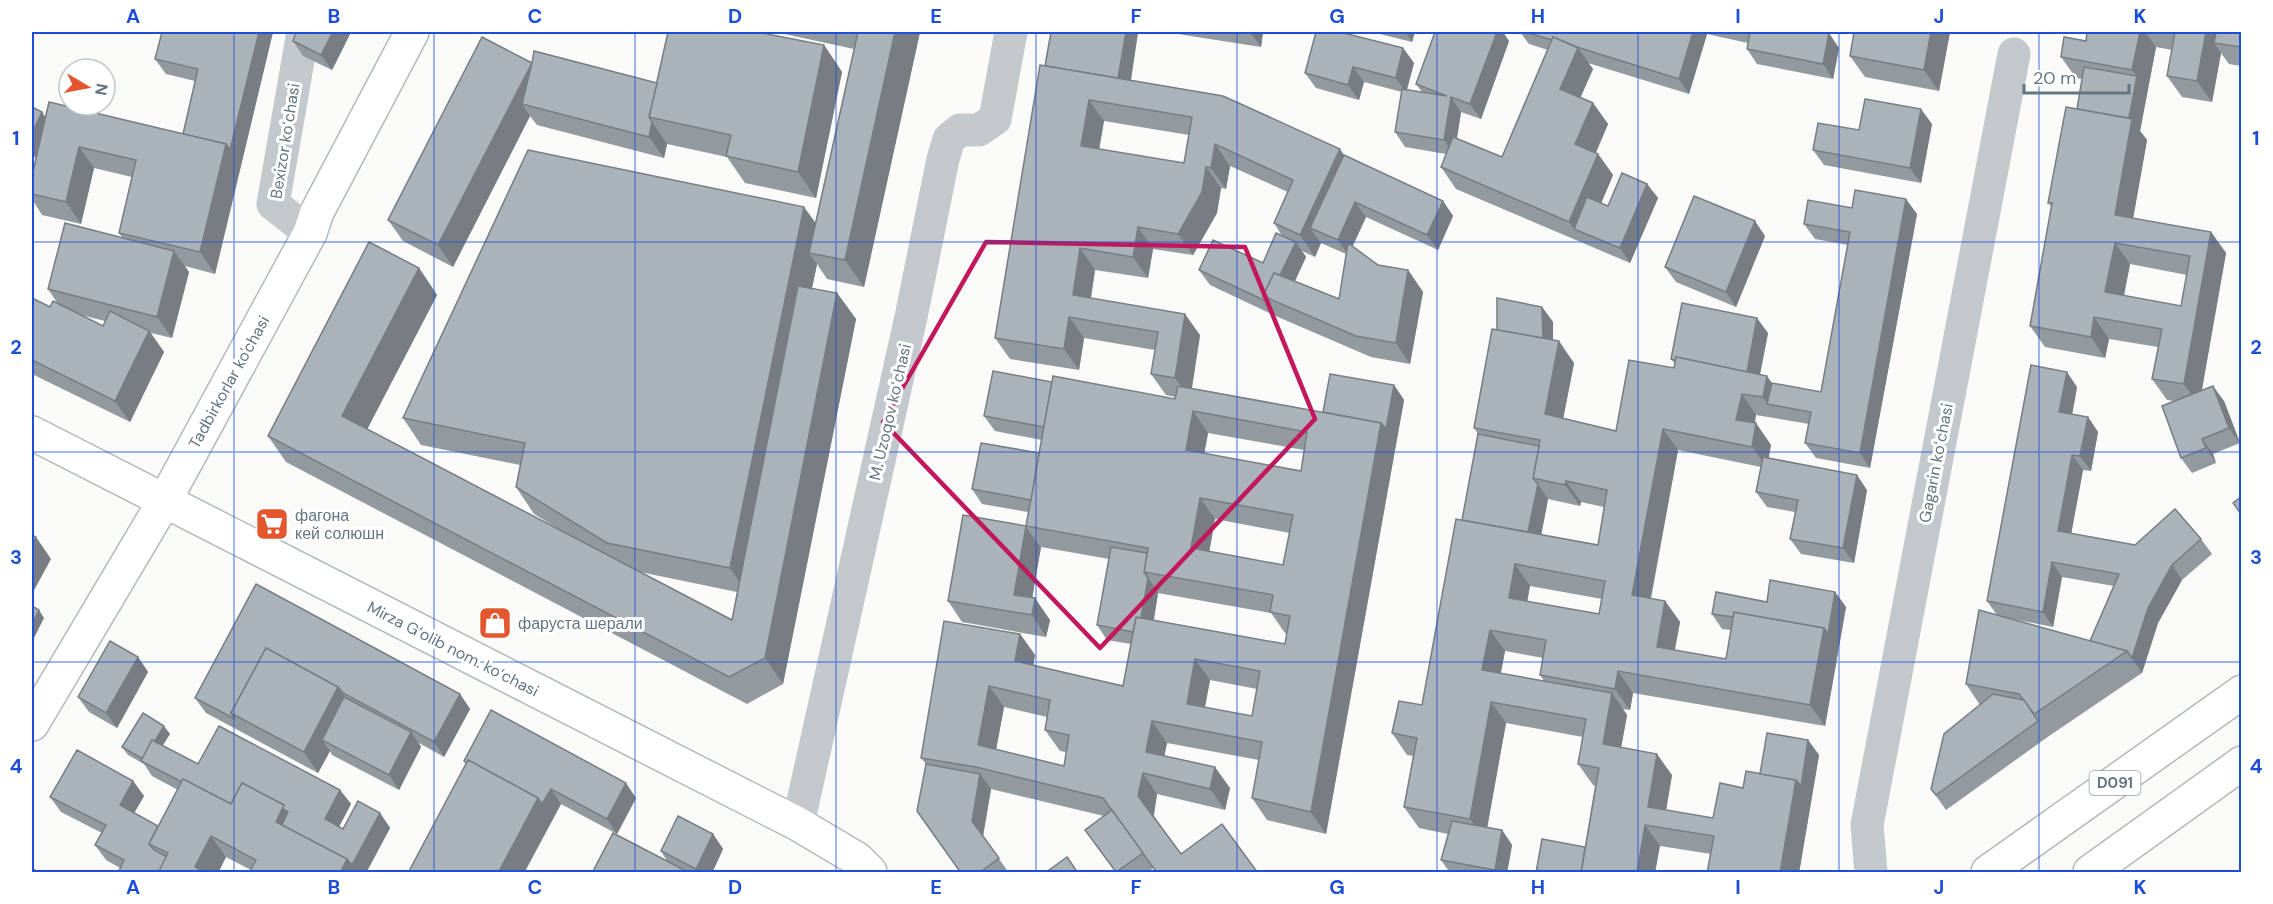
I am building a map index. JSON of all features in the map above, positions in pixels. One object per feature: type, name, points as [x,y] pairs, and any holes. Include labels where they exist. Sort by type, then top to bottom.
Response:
[{"type":"main road","name":"Tadbirkorlar ko'chasi","points":[[32,724],[165,500],[310,233],[317,212],[412,32]]},
{"type":"main road","name":"Mirza G‘olib nom. ko‘chasi","points":[[32,432],[798,824],[857,859],[870,873]]},
{"type":"main road","name":"D091","points":[[1988,873],[2241,692]]},
{"type":"main road","points":[[2090,873],[2241,763]]},
{"type":"street","name":"Bexizor koʻchasi","points":[[303,32],[273,204],[310,233]]},
{"type":"street","name":"M. Uzoqov koʻchasi","points":[[798,824],[911,317],[943,159],[949,139],[960,130],[979,130],[996,119],[1011,32]]},
{"type":"street","name":"Gagarin koʻchasi","points":[[1871,873],[1867,825],[2014,54]]},
{"type":"highlighted area","points":[[986,242],[1245,247],[1315,419],[1100,648],[883,422]]},
{"type":"building","points":[[162,32],[259,32],[230,150],[226,144],[183,134],[198,69],[155,59]]},
{"type":"building","points":[[296,32],[333,32],[321,55],[293,41]]},
{"type":"building","points":[[668,32],[757,32],[824,45],[798,172],[726,156],[731,135],[649,117]]},
{"type":"building","points":[[858,32],[895,32],[845,260],[809,253]]},
{"type":"building","points":[[1051,32],[1126,32],[1118,78],[1045,66]]},
{"type":"building","points":[[1316,32],[1340,32],[1403,48],[1396,78],[1353,67],[1348,85],[1305,73]]},
{"type":"building","points":[[1435,32],[1497,32],[1470,104],[1451,97],[1444,140],[1395,132],[1402,89],[1447,96],[1416,84]]},
{"type":"building","points":[[1525,32],[1693,32],[1679,79],[1577,47],[1553,37],[1552,40]]},
{"type":"building","points":[[1750,32],[1829,33],[1823,64],[1747,49]]},
{"type":"building","points":[[1854,32],[1931,32],[1924,70],[1850,56]]},
{"type":"building","points":[[2087,32],[2140,32],[2132,70],[2061,57],[2064,37],[2086,41]]},
{"type":"building","points":[[2175,32],[2206,32],[2197,81],[2167,76]]},
{"type":"building","points":[[2216,32],[2241,32],[2241,47],[2214,43]]},
{"type":"building","points":[[482,37],[532,63],[438,245],[388,220]]},
{"type":"building","points":[[1553,37],[1578,48],[1560,89],[1593,103],[1575,144],[1598,154],[1569,222],[1441,167],[1453,137],[1502,157]]},
{"type":"building","points":[[534,51],[657,83],[649,117],[652,122],[649,137],[522,104]]},
{"type":"building","points":[[1040,65],[1223,96],[1340,149],[1300,235],[1274,223],[1293,180],[1215,144],[1211,168],[1206,167],[1202,192],[1178,234],[1138,227],[1133,257],[1080,248],[1073,295],[1185,314],[1175,378],[1151,374],[1158,332],[1069,317],[1064,349],[995,338]],"holes":[[[1089,100],[1192,117],[1184,163],[1081,146]]]},
{"type":"building","points":[[2084,67],[2137,76],[2129,118],[2077,109]]},
{"type":"building","points":[[1865,99],[1921,109],[1910,168],[1813,150],[1818,123],[1859,130]]},
{"type":"building","points":[[49,102],[57,104],[57,117],[112,117],[226,144],[200,252],[119,233],[136,160],[79,147],[66,202],[32,194],[32,176]]},
{"type":"building","points":[[32,107],[42,112],[32,133]]},
{"type":"building","points":[[2066,107],[2132,119],[2115,215],[2211,232],[2184,384],[2152,379],[2162,329],[2094,317],[2091,337],[2030,326],[2052,203],[2048,203]],"holes":[[[2115,243],[2190,256],[2181,306],[2105,292]]]},
{"type":"building","points":[[528,150],[804,207],[730,568],[607,543],[516,487],[525,443],[403,418]]},
{"type":"building","points":[[1344,155],[1443,201],[1427,235],[1355,202],[1338,240],[1310,228]]},
{"type":"building","points":[[1622,173],[1647,184],[1620,248],[1574,229],[1587,197],[1608,206]]},
{"type":"building","points":[[1855,190],[1906,199],[1860,453],[1805,443],[1811,412],[1767,404],[1772,383],[1821,392],[1850,232],[1804,224],[1808,200],[1852,208]]},
{"type":"building","points":[[1694,196],[1755,221],[1726,292],[1665,267]]},
{"type":"building","points":[[65,223],[174,251],[157,317],[48,289]]},
{"type":"building","points":[[1276,233],[1296,242],[1280,275],[1274,273],[1263,296],[1268,302],[1199,270],[1213,240],[1263,263]]},
{"type":"building","points":[[369,242],[419,268],[342,416],[732,620],[798,286],[837,293],[765,658],[729,677],[268,436]]},
{"type":"building","points":[[1348,243],[1378,265],[1408,270],[1396,343],[1356,336],[1263,296],[1274,273],[1339,299]]},
{"type":"building","points":[[32,298],[50,307],[53,301],[103,326],[110,311],[149,331],[115,401],[32,360]]},
{"type":"building","points":[[1497,298],[1542,307],[1543,338],[1497,330]]},
{"type":"building","points":[[1682,303],[1757,318],[1747,372],[1676,357],[1675,360],[1671,359]]},
{"type":"building","points":[[1492,329],[1559,341],[1545,414],[1616,431],[1629,360],[1674,368],[1676,357],[1767,376],[1763,397],[1742,394],[1736,420],[1756,423],[1752,447],[1663,429],[1632,595],[1665,601],[1657,647],[1726,659],[1734,612],[1824,628],[1810,705],[1618,671],[1615,689],[1540,675],[1546,640],[1490,630],[1482,670],[1612,693],[1603,744],[1657,754],[1648,807],[1713,818],[1720,783],[1743,788],[1746,771],[1796,780],[1780,873],[1707,873],[1714,836],[1645,825],[1637,873],[1581,873],[1599,768],[1578,764],[1586,719],[1491,702],[1470,819],[1404,807],[1417,738],[1392,733],[1399,701],[1422,705],[1456,519],[1598,545],[1607,490],[1566,481],[1565,485],[1533,478],[1540,440],[1474,428]],"holes":[[[1515,564],[1605,581],[1599,614],[1509,598]]]},
{"type":"building","points":[[2031,365],[2067,372],[2059,412],[2088,417],[2080,456],[2072,455],[2058,531],[2135,545],[2175,509],[2201,539],[2172,565],[2148,608],[2132,658],[2127,651],[2090,641],[2119,574],[2052,562],[2043,612],[1987,601]]},
{"type":"building","points":[[993,371],[1052,382],[1044,427],[984,416]]},
{"type":"building","points":[[1330,374],[1394,385],[1386,429],[1381,423],[1323,412]]},
{"type":"building","points":[[1053,376],[1175,399],[1178,386],[1381,423],[1311,812],[1252,798],[1262,742],[1152,721],[1146,752],[1215,767],[1210,789],[1143,773],[1138,796],[1181,854],[1222,824],[1258,873],[1157,873],[1103,798],[976,767],[921,758],[944,621],[1020,634],[1015,661],[1123,686],[1136,617],[1285,644],[1290,616],[1270,612],[1273,595],[1144,572],[1148,548],[1026,526]],"holes":[[[1193,411],[1307,432],[1301,471],[1186,450]],[[1200,498],[1293,515],[1283,565],[1191,548]],[[1195,659],[1260,671],[1252,716],[1187,704]],[[989,686],[1050,700],[1045,730],[1069,735],[1064,766],[978,745]]]},
{"type":"building","points":[[2213,386],[2229,428],[2202,439],[2206,448],[2181,458],[2162,406]]},
{"type":"building","points":[[1478,434],[1539,446],[1533,478],[1538,484],[1528,532],[1462,520]]},
{"type":"building","points":[[981,443],[1039,453],[1031,500],[972,489]]},
{"type":"building","points":[[1763,457],[1857,475],[1843,548],[1790,539],[1798,500],[1756,492]]},
{"type":"building","points":[[2241,497],[2241,514],[2233,503]]},
{"type":"building","points":[[963,515],[1026,526],[1014,595],[1035,598],[1032,615],[948,601]]},
{"type":"building","points":[[1111,547],[1147,553],[1144,572],[1148,578],[1141,618],[1136,617],[1133,632],[1097,625]]},
{"type":"building","points":[[1770,580],[1835,592],[1828,634],[1824,628],[1734,612],[1733,617],[1712,614],[1716,592],[1767,602]]},
{"type":"building","points":[[256,584],[460,694],[434,742],[266,648],[231,713],[235,719],[195,698]]},
{"type":"building","points":[[32,606],[39,610],[32,624]]},
{"type":"building","points":[[1979,610],[2127,651],[2034,714],[2019,694],[1966,684]]},
{"type":"building","points":[[110,641],[138,657],[106,713],[78,697]]},
{"type":"building","points":[[266,648],[338,687],[304,752],[231,713]]},
{"type":"building","points":[[1993,694],[2024,700],[2038,721],[1936,795],[1931,789],[1944,734]]},
{"type":"building","points":[[344,697],[411,732],[389,775],[322,740]]},
{"type":"building","points":[[491,710],[626,783],[607,819],[551,789],[542,804],[538,798],[468,760],[467,763],[464,761]]},
{"type":"building","points":[[143,713],[164,726],[155,741],[152,740],[143,759],[122,747]]},
{"type":"building","points":[[219,726],[340,790],[325,819],[343,829],[358,801],[380,813],[352,865],[347,859],[282,825],[288,812],[282,808],[284,805],[242,783],[231,804],[183,779],[182,782],[141,761],[152,740],[198,764]]},
{"type":"building","points":[[1767,733],[1808,740],[1801,786],[1796,780],[1760,774]]},
{"type":"building","points":[[77,750],[133,781],[120,805],[158,826],[149,844],[154,850],[167,857],[158,873],[118,873],[124,860],[95,845],[106,825],[50,797]]},
{"type":"building","points":[[468,760],[538,798],[498,873],[408,873]]},
{"type":"building","points":[[926,764],[980,774],[972,821],[999,858],[979,873],[961,873],[917,811]]},
{"type":"building","points":[[183,779],[231,804],[242,783],[284,805],[276,822],[347,859],[340,873],[249,873],[256,860],[211,836],[195,867],[205,873],[158,873],[168,853],[149,844]]},
{"type":"building","points":[[1112,810],[1143,853],[1116,872],[1085,830]]},
{"type":"building","points":[[678,816],[713,834],[696,869],[661,851]]},
{"type":"building","points":[[1452,821],[1502,830],[1495,870],[1441,860]]},
{"type":"building","points":[[613,833],[690,873],[592,873]]},
{"type":"building","points":[[1542,839],[1585,847],[1581,873],[1536,873]]},
{"type":"building","points":[[1067,857],[1078,873],[1045,873]]},
{"type":"place","name":"фагона кей солюшн","points":[[272,524]]},
{"type":"place","name":"фаруста шерали","points":[[495,623]]}]
